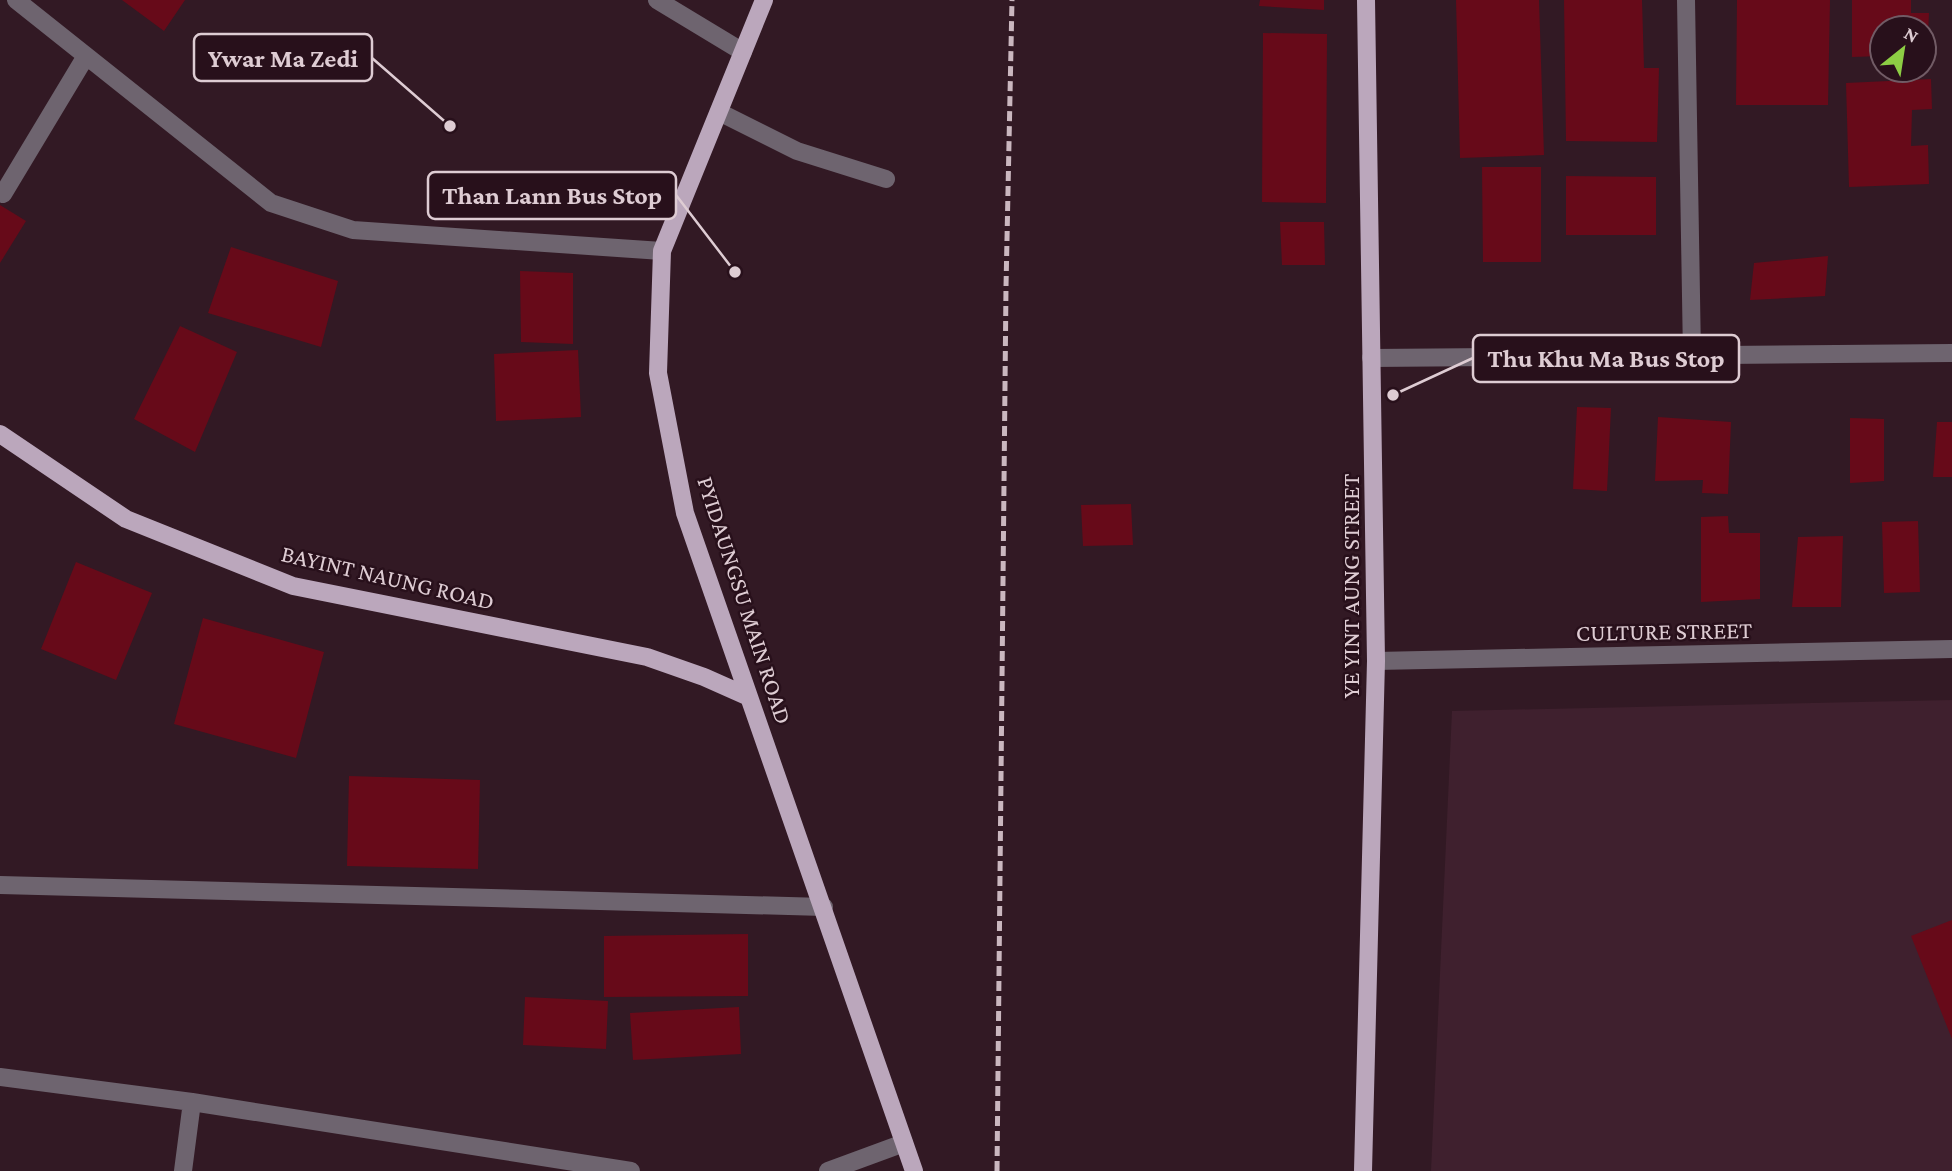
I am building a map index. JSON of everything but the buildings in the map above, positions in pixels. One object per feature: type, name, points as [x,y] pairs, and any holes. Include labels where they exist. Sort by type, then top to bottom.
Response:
[{"type":"main road","name":"PYIDAUNGSU MAIN ROAD","points":[[764,0],[662,251],[658,373],[685,513],[915,1171]]},
{"type":"main road","name":"YE YINT AUNG STREET","points":[[1363,1171],[1376,661],[1366,0]]},
{"type":"main road","name":"BAYINT NAUNG ROAD","points":[[0,434],[126,519],[293,586],[647,657],[704,677],[749,697]]},
{"type":"street","points":[[16,0],[271,203],[353,230],[662,251]]},
{"type":"street","points":[[657,0],[743,52]]},
{"type":"street","points":[[1686,0],[1692,355]]},
{"type":"street","points":[[3,194],[86,56]]},
{"type":"street","points":[[719,112],[797,151],[886,179]]},
{"type":"street","points":[[1371,358],[1952,353]]},
{"type":"street","name":"CULTURE STREET","points":[[1376,661],[1952,649]]},
{"type":"street","points":[[0,885],[824,907]]},
{"type":"street","points":[[0,1077],[192,1102],[631,1171]]},
{"type":"street","points":[[184,1171],[192,1102]]},
{"type":"street","points":[[828,1171],[904,1143]]},
{"type":"shaded area","points":[[1952,700],[1952,1171],[1431,1171],[1452,711]]},
{"type":"railway","points":[[997,1171],[1006,287],[1012,0]]},
{"type":"place","name":"Ywar Ma Zedi","points":[[450,126]]},
{"type":"place","name":"Than Lann Bus Stop","points":[[735,272]]},
{"type":"place","name":"Thu Khu Ma Bus Stop","points":[[1393,395]]}]
